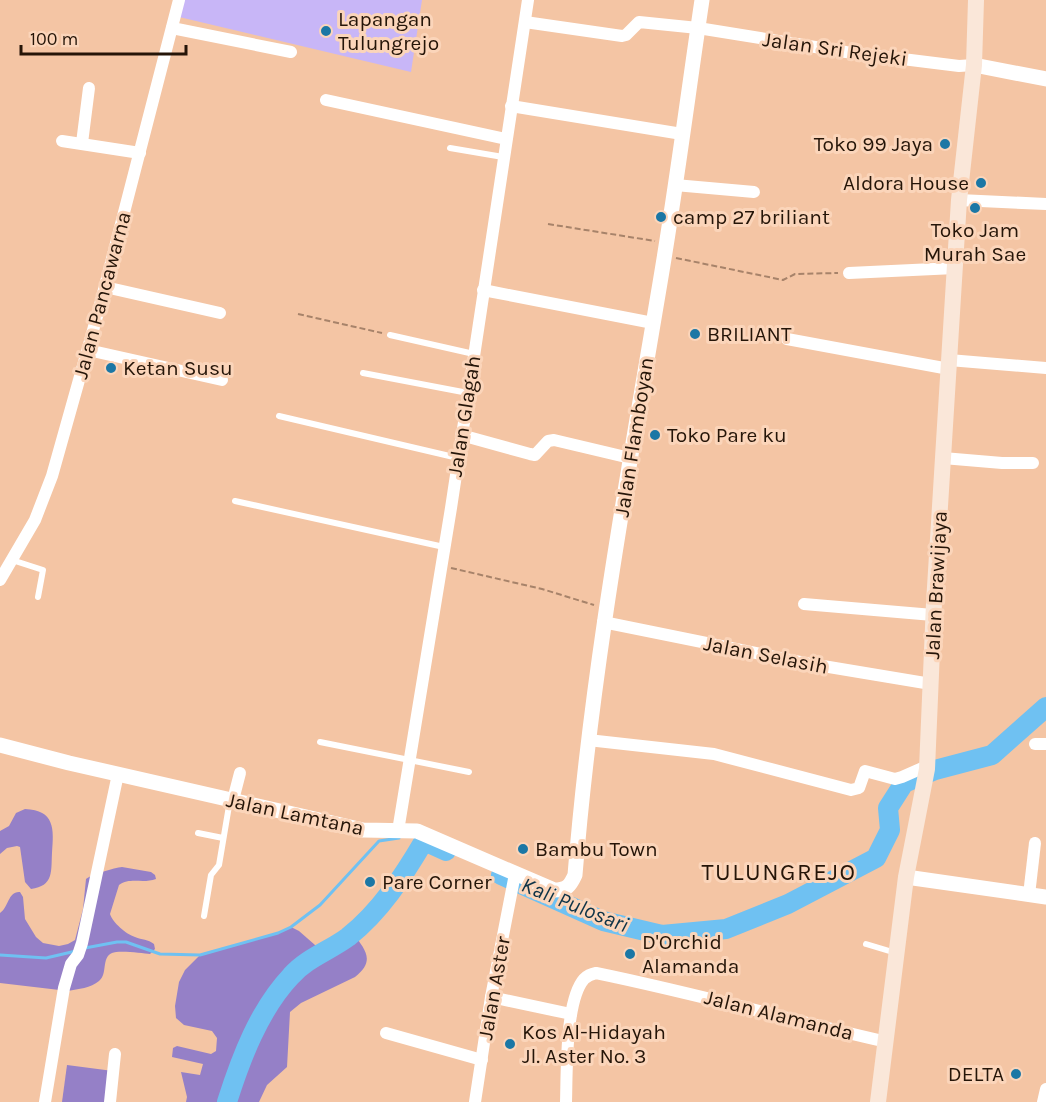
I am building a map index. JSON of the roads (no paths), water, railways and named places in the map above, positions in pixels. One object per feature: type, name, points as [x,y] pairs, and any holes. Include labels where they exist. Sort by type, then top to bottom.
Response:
[{"type":"main road","name":"Jalan Brawijaya","points":[[878,1102],[906,877],[926,773],[933,615],[959,200],[974,65],[976,0]]},
{"type":"street","name":"Jalan Pancawarna","points":[[0,580],[35,520],[52,476],[105,287],[179,0]]},
{"type":"street","name":"Jalan Glagah","points":[[398,831],[528,0]]},
{"type":"street","name":"Jalan Flamboyan","points":[[575,875],[588,740],[604,615],[666,249],[702,0]]},
{"type":"street","name":"Jalan Sri Rejeki","points":[[525,22],[617,36],[626,35],[639,22],[698,28],[846,52],[959,66],[974,65]]},
{"type":"street","points":[[172,28],[291,52]]},
{"type":"street","points":[[974,65],[1046,79]]},
{"type":"street","points":[[82,143],[89,88]]},
{"type":"street","points":[[326,100],[506,139]]},
{"type":"street","points":[[511,106],[682,134]]},
{"type":"street","points":[[62,141],[140,153]]},
{"type":"street","points":[[675,185],[754,192]]},
{"type":"street","points":[[959,200],[1046,204]]},
{"type":"street","points":[[849,273],[955,268]]},
{"type":"street","points":[[105,287],[220,313]]},
{"type":"street","points":[[483,290],[653,323]]},
{"type":"street","points":[[787,339],[949,364],[1046,368]]},
{"type":"street","points":[[88,350],[222,380]]},
{"type":"street","points":[[461,435],[535,455],[548,441],[554,440],[630,458]]},
{"type":"street","points":[[943,458],[1033,462]]},
{"type":"street","points":[[804,604],[933,615]]},
{"type":"street","name":"Jalan Selasih","points":[[604,615],[805,663],[931,684]]},
{"type":"street","points":[[588,740],[714,754],[851,790],[859,788],[865,771],[895,779],[926,773]]},
{"type":"street","name":"Jalan Lamtana","points":[[0,745],[363,830],[417,831],[554,890],[564,890],[571,885],[575,875]]},
{"type":"street","points":[[232,800],[240,773]]},
{"type":"street","points":[[45,1102],[64,988],[71,964],[80,949],[118,774]]},
{"type":"street","points":[[1029,895],[1035,843]]},
{"type":"street","name":"Jalan Aster","points":[[475,1102],[491,997],[515,874]]},
{"type":"street","points":[[906,877],[1046,897]]},
{"type":"street","name":"Jalan Alamanda","points":[[566,1102],[572,1014],[576,993],[583,980],[596,973],[690,993],[886,1042]]},
{"type":"street","points":[[491,997],[572,1014]]},
{"type":"street","points":[[386,1033],[482,1060]]},
{"type":"street","points":[[110,1102],[116,1054]]},
{"type":"street","points":[[1043,1102],[1046,1089]]},
{"type":"lane","points":[[450,148],[503,157]]},
{"type":"lane","points":[[390,335],[474,354]]},
{"type":"lane","points":[[363,372],[468,393]]},
{"type":"lane","points":[[279,416],[458,458]]},
{"type":"lane","points":[[235,501],[444,547]]},
{"type":"lane","points":[[12,560],[43,570],[38,597]]},
{"type":"lane","points":[[320,742],[469,772]]},
{"type":"lane","points":[[204,916],[211,875],[219,865],[232,800]]},
{"type":"lane","points":[[198,833],[223,838]]},
{"type":"lane","points":[[866,944],[897,953]]},
{"type":"waterway","name":"Kali Pulosari","points":[[501,875],[603,921],[662,935],[726,929],[788,904],[876,858],[890,830],[888,808],[904,783],[935,770],[992,755],[1046,707]]},
{"type":"waterway","points":[[85,948],[126,942],[160,954],[200,955],[278,933],[291,927],[320,905],[379,841],[399,838]]},
{"type":"waterway","name":"Kali Pulosari","points":[[227,1102],[238,1069],[260,1019],[291,976],[311,959],[348,937],[371,916],[400,880],[424,841],[446,851]]},
{"type":"waterway","points":[[0,955],[46,958],[76,951]]},
{"type":"place","name":"Lapangan Tulungrejo","points":[[326,31]]},
{"type":"place","name":"Toko 99 Jaya","points":[[945,144]]},
{"type":"place","name":"Aldora House","points":[[981,183]]},
{"type":"place","name":"Toko Jam Murah Sae","points":[[975,208]]},
{"type":"place","name":"camp 27 briliant","points":[[661,217]]},
{"type":"place","name":"BRILIANT","points":[[695,334]]},
{"type":"place","name":"Ketan Susu","points":[[111,368]]},
{"type":"place","name":"Toko Pare ku","points":[[655,435]]},
{"type":"place","name":"Bambu Town","points":[[523,849]]},
{"type":"place","name":"Pare Corner","points":[[370,882]]},
{"type":"place","name":"D'Orchid Alamanda","points":[[630,954]]},
{"type":"place","name":"Kos Al-Hidayah Jl. Aster No. 3","points":[[510,1044]]},
{"type":"place","name":"DELTA","points":[[1016,1074]]},
{"type":"district","name":"TULUNGREJO","points":[[779,872]]}]
